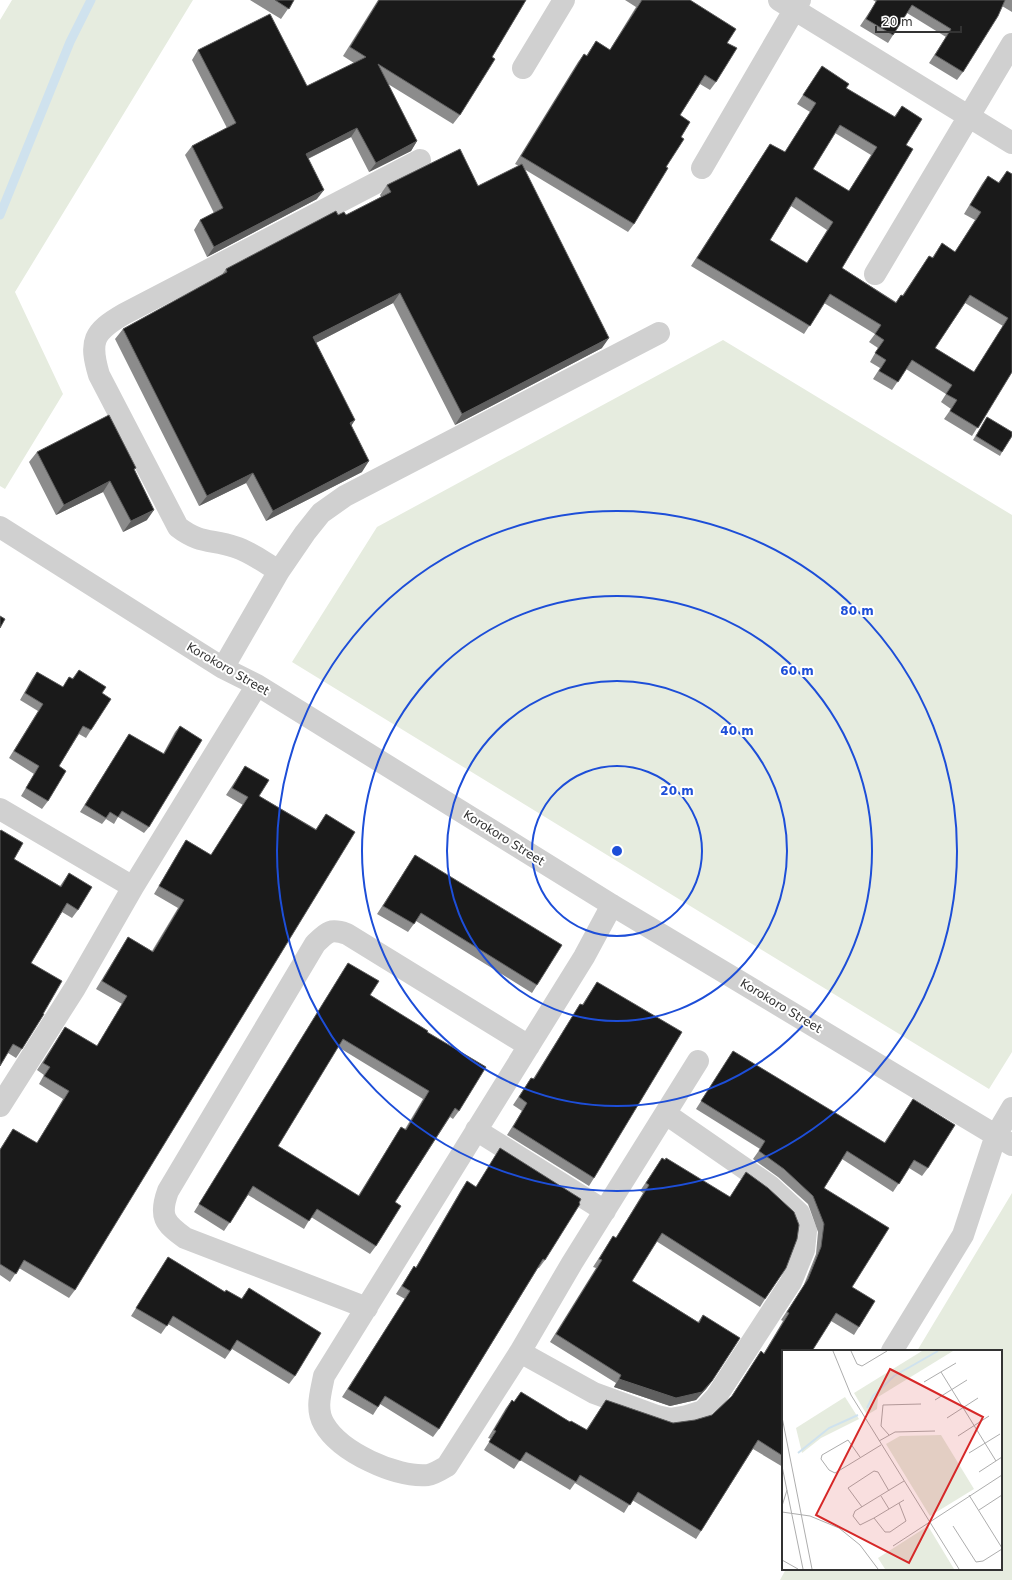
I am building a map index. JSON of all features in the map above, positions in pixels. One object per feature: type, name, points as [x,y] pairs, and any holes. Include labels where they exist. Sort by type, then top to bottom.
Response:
[{"type":"street","points":[[523,68],[564,0]]},
{"type":"street","points":[[702,168],[791,3],[968,117],[1012,143]]},
{"type":"street","points":[[875,274],[1012,44]]},
{"type":"street","points":[[279,571],[252,554],[235,547],[191,537],[178,527],[99,375],[93,354],[95,339],[108,323],[124,314],[420,160]]},
{"type":"street","points":[[223,668],[279,571],[321,513],[345,496],[658,333]]},
{"type":"street","name":"Korokoro Street","points":[[0,527],[223,668],[257,685],[612,905],[1004,1140]]},
{"type":"street","points":[[0,1106],[75,988],[133,887],[257,685]]},
{"type":"street","points":[[0,809],[133,887]]},
{"type":"street","points":[[612,905],[584,957],[324,1376],[318,1404],[324,1424],[338,1440],[364,1459],[413,1475],[430,1475],[448,1466],[520,1352],[544,1309],[698,1061]]},
{"type":"street","points":[[367,1308],[185,1238],[173,1230],[165,1219],[163,1206],[168,1191],[315,944],[326,933],[335,930],[347,934],[529,1046]]},
{"type":"street","points":[[893,1350],[963,1235],[1004,1140],[1012,1108]]},
{"type":"street","points":[[520,1352],[594,1393],[657,1416],[670,1419],[687,1416],[703,1411],[716,1397],[791,1282],[804,1250],[806,1232],[799,1213],[770,1186],[666,1114]]},
{"type":"street","points":[[476,1130],[605,1210]]},
{"type":"shaded area","points":[[12,0],[193,0],[15,292],[63,394],[5,489],[0,486],[0,20]]},
{"type":"shaded area","points":[[723,340],[1012,515],[1012,1052],[989,1089],[292,662],[377,527]]},
{"type":"shaded area","points":[[1012,1193],[1012,1580],[780,1580],[785,1570],[1002,1570],[1002,1350],[918,1350]]},
{"type":"building","points":[[275,0],[294,0],[289,9]]},
{"type":"building","points":[[379,0],[526,0],[492,57],[495,59],[460,115],[378,64],[417,141],[376,163],[357,128],[306,154],[324,190],[214,247],[200,220],[223,208],[192,146],[236,123],[198,50],[270,14],[307,86],[366,57],[350,47]]},
{"type":"building","points":[[642,0],[690,0],[736,29],[727,43],[737,48],[716,82],[705,75],[680,115],[690,122],[681,137],[684,139],[666,167],[668,168],[634,224],[521,156],[584,54],[587,56],[596,41],[610,50]]},
{"type":"building","points":[[877,0],[1005,0],[998,16],[963,72],[935,55],[951,29],[912,5],[893,35],[866,19]]},
{"type":"building","points":[[822,66],[849,84],[846,88],[895,117],[902,106],[922,119],[906,145],[913,149],[842,268],[896,303],[901,295],[903,296],[929,256],[933,258],[942,243],[955,252],[981,212],[970,205],[988,176],[999,183],[1007,171],[1012,174],[1012,372],[978,428],[950,411],[957,400],[946,394],[952,385],[912,360],[898,382],[879,371],[886,360],[875,353],[884,340],[875,334],[881,325],[830,294],[810,326],[697,258],[770,144],[785,152],[816,103],[803,95]],"holes":[[[840,125],[877,147],[849,191],[813,169]],[[796,197],[833,222],[807,263],[770,240]],[[970,295],[1008,318],[974,372],[935,348]]]},
{"type":"building","points":[[460,149],[478,186],[522,164],[609,338],[462,414],[400,293],[313,337],[355,420],[350,423],[369,461],[273,511],[253,473],[207,496],[123,329],[227,272],[226,269],[336,211],[338,215],[344,212],[346,215],[391,192],[387,185]]},
{"type":"building","points":[[109,415],[136,468],[134,469],[154,510],[131,521],[110,481],[64,505],[37,452]]},
{"type":"building","points":[[987,417],[1012,432],[1012,436],[1002,452],[976,436]]},
{"type":"building","points":[[0,616],[5,619],[0,628]]},
{"type":"building","points":[[79,670],[106,687],[102,693],[111,699],[91,730],[83,726],[59,766],[66,771],[48,801],[26,788],[39,766],[14,751],[43,704],[25,693],[37,672],[63,687],[69,677],[73,679]]},
{"type":"building","points":[[180,726],[202,740],[149,827],[122,811],[118,817],[110,812],[106,818],[85,805],[129,734],[164,754]]},
{"type":"building","points":[[245,766],[269,780],[259,796],[316,830],[326,814],[355,832],[75,1290],[24,1260],[16,1274],[0,1264],[0,1150],[13,1129],[37,1143],[69,1091],[44,1076],[50,1067],[43,1063],[65,1027],[97,1046],[127,996],[102,981],[128,937],[153,952],[184,900],[159,886],[186,840],[211,855],[248,797],[232,788]]},
{"type":"building","points":[[1,830],[23,843],[14,859],[61,887],[69,873],[92,887],[78,910],[67,903],[31,963],[62,981],[44,1014],[22,1049],[13,1044],[0,1066],[0,831]]},
{"type":"building","points":[[415,855],[562,945],[537,985],[421,913],[414,924],[383,906]]},
{"type":"building","points":[[348,963],[379,981],[370,995],[428,1031],[427,1032],[486,1067],[459,1111],[455,1108],[395,1202],[401,1206],[376,1246],[317,1209],[309,1221],[253,1186],[230,1223],[199,1204]],"holes":[[[343,1039],[429,1091],[406,1130],[401,1127],[359,1196],[278,1146]]]},
{"type":"building","points":[[597,982],[682,1032],[594,1178],[513,1127],[527,1103],[519,1097],[531,1078],[534,1079],[580,1004],[583,1005]]},
{"type":"building","points":[[733,1051],[885,1143],[913,1099],[955,1125],[928,1168],[914,1160],[899,1184],[847,1151],[824,1188],[889,1228],[852,1287],[875,1301],[859,1327],[836,1313],[813,1350],[782,1350],[782,1455],[758,1440],[701,1531],[638,1492],[630,1505],[580,1475],[576,1482],[526,1452],[520,1461],[489,1442],[496,1431],[494,1430],[512,1400],[514,1402],[521,1392],[570,1422],[571,1421],[587,1430],[606,1400],[673,1423],[695,1420],[712,1415],[732,1396],[761,1351],[764,1354],[789,1313],[787,1312],[808,1279],[821,1247],[824,1224],[813,1196],[784,1169],[759,1151],[765,1141],[701,1101]]},
{"type":"building","points":[[500,1148],[581,1199],[580,1204],[545,1260],[543,1259],[439,1429],[385,1396],[378,1407],[348,1389],[410,1291],[402,1286],[414,1266],[416,1268],[467,1181],[476,1187]]},
{"type":"building","points":[[662,1158],[665,1160],[666,1158],[730,1197],[746,1172],[768,1188],[794,1212],[799,1225],[797,1239],[786,1268],[765,1299],[662,1233],[632,1281],[699,1323],[703,1315],[740,1338],[712,1381],[702,1392],[676,1398],[619,1379],[621,1375],[556,1334],[602,1260],[599,1259],[613,1236],[616,1238],[649,1185],[646,1183]]},
{"type":"building","points":[[168,1257],[225,1292],[226,1290],[242,1299],[249,1288],[321,1333],[295,1376],[237,1340],[230,1351],[173,1316],[167,1326],[136,1308]]},
{"type":"waterway","points":[[0,215],[70,42],[91,0]]}]
